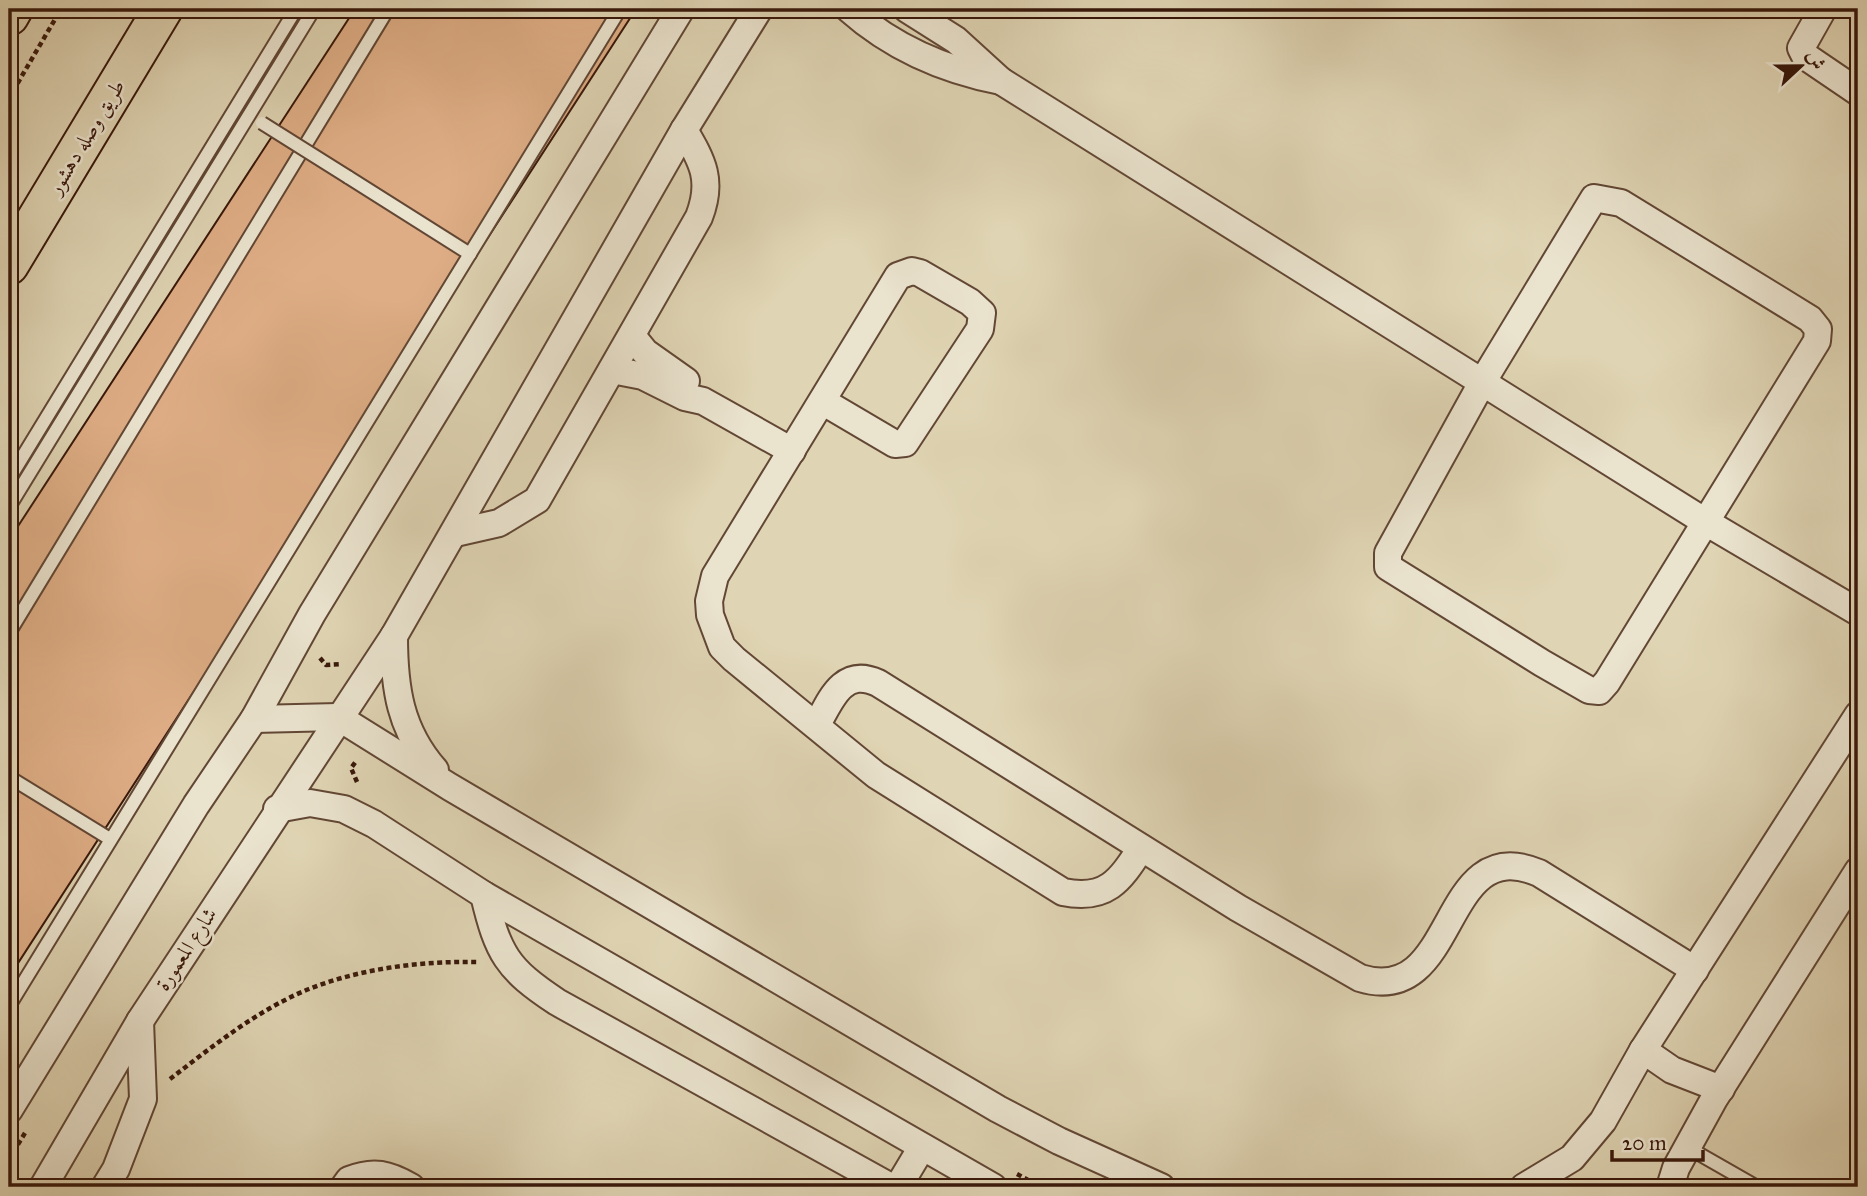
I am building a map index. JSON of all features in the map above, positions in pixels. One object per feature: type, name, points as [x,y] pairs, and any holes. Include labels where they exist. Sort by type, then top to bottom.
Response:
[{"type":"main road","points":[[9,16],[13,9]]},
{"type":"main road","name":"طريق وصله دهشور","points":[[9,265],[163,9]]},
{"type":"street","points":[[9,1110],[196,805],[254,719],[312,614],[681,9]]},
{"type":"street","name":"شارع المعمورة","points":[[43,1187],[139,1021],[394,636],[684,130],[759,9]]},
{"type":"street","points":[[849,9],[886,37],[913,53],[971,75],[1002,81]]},
{"type":"street","points":[[907,9],[956,40],[1002,81],[1704,521],[1858,612]]},
{"type":"street","points":[[1824,9],[1801,48],[1805,56],[1858,93]]},
{"type":"street","points":[[455,533],[499,523],[537,500],[632,336],[699,217],[708,193],[701,158],[684,130]]},
{"type":"street","points":[[1594,198],[1621,203],[1810,318],[1818,329],[1817,341],[1599,691],[1589,690],[1388,567],[1388,553],[1483,381],[1594,198]]},
{"type":"street","points":[[822,401],[895,444],[905,443],[980,329],[982,313],[970,302],[919,273],[905,272],[894,282],[715,576],[710,615],[722,647],[876,775],[1063,892],[1079,895],[1110,887],[1123,877],[1142,848]]},
{"type":"street","points":[[632,336],[645,352],[692,386],[703,401]]},
{"type":"street","points":[[612,370],[643,376],[685,397],[703,401],[792,451]]},
{"type":"street","points":[[394,636],[394,673],[401,711],[417,749],[450,787]]},
{"type":"street","points":[[817,725],[841,685],[849,680],[868,678],[1338,966],[1378,984],[1397,982],[1413,974],[1425,960],[1469,888],[1483,874],[1501,865],[1521,865],[1539,873],[1695,970]]},
{"type":"street","points":[[1524,1187],[1572,1158],[1603,1121],[1643,1050],[1858,715]]},
{"type":"street","points":[[254,719],[338,717],[450,787],[998,1108],[1059,1141],[1161,1187]]},
{"type":"street","points":[[277,809],[310,803],[344,808],[374,824],[484,895],[922,1147],[999,1177]]},
{"type":"street","points":[[1670,1187],[1687,1147],[1721,1089],[1858,871]]},
{"type":"street","points":[[484,895],[492,928],[507,963],[529,983],[557,1002],[891,1187]]},
{"type":"street","points":[[105,1187],[116,1169],[143,1099],[139,1021]]},
{"type":"street","points":[[1643,1050],[1679,1074],[1721,1089]]},
{"type":"street","points":[[898,1187],[922,1147]]},
{"type":"street","points":[[344,1187],[349,1180],[376,1173],[390,1175],[411,1187]]},
{"type":"lane","points":[[9,479],[296,9]]},
{"type":"lane","points":[[9,508],[314,9]]},
{"type":"lane","points":[[9,633],[388,9]]},
{"type":"lane","points":[[9,1006],[620,9]]},
{"type":"lane","points":[[237,108],[470,254]]},
{"type":"lane","points":[[9,777],[110,839]]},
{"type":"lane","points":[[1687,1147],[1757,1187]]},
{"type":"path","points":[[9,98],[61,9]]},
{"type":"path","points":[[362,758],[354,761],[352,776],[366,790]]},
{"type":"path","points":[[143,1099],[251,1020],[309,989],[373,970],[440,962],[507,963]]},
{"type":"path","points":[[999,1177],[1041,1187]]},
{"type":"building","points":[[355,9],[636,9],[9,977],[9,540]]}]
